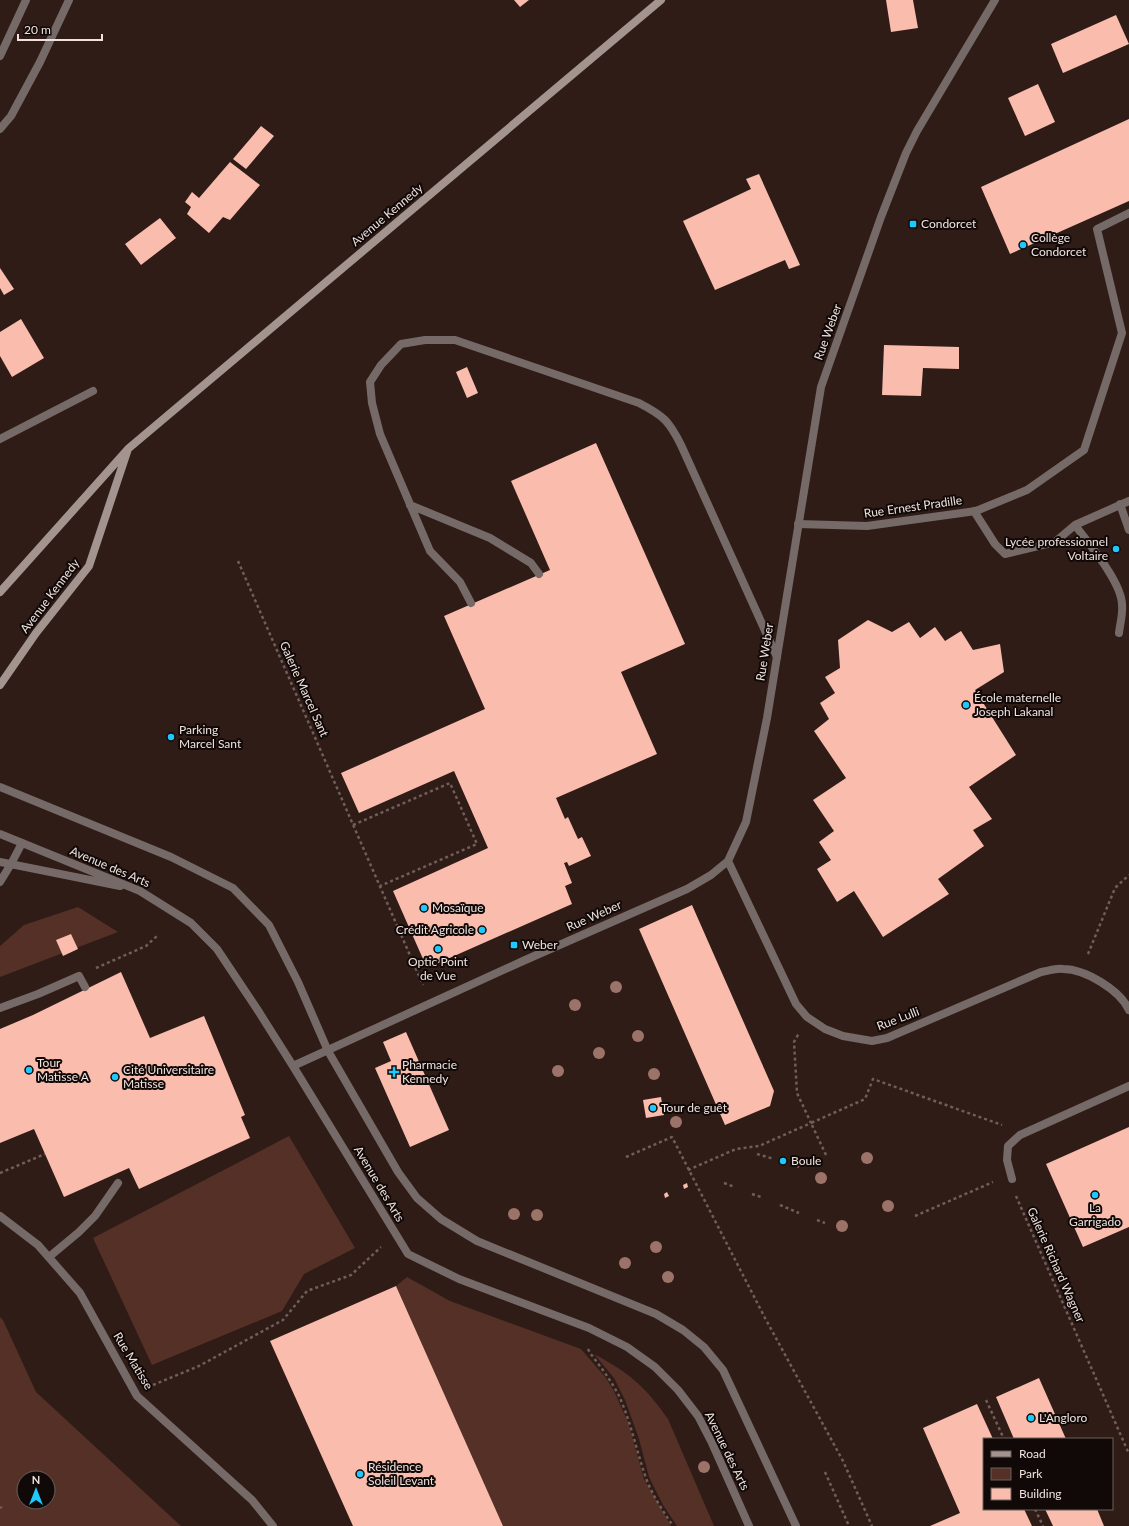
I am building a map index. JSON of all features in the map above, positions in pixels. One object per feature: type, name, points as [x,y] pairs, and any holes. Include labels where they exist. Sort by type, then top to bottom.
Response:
[{"type":"main road","name":"Avenue Kennedy","points":[[0,592],[129,448],[661,0]]},
{"type":"main road","name":"Avenue Kennedy","points":[[0,685],[36,632],[89,566],[129,448]]},
{"type":"street","points":[[0,56],[26,0]]},
{"type":"street","points":[[0,129],[11,116],[40,62],[69,0]]},
{"type":"street","name":"Rue Weber","points":[[293,1066],[523,961],[687,889],[711,875],[728,861],[746,822],[777,657],[821,387],[881,217],[906,153],[917,131],[995,0]]},
{"type":"street","name":"Rue Ernest Pradille","points":[[798,524],[868,526],[974,511],[1027,490],[1084,450],[1122,333],[1098,229],[1129,213]]},
{"type":"street","points":[[471,603],[460,582],[430,551],[380,434],[372,403],[370,382],[381,366],[401,344],[425,340],[455,340],[640,403],[659,413],[672,427],[777,657]]},
{"type":"street","points":[[0,440],[93,391]]},
{"type":"street","points":[[974,511],[995,544],[1005,554],[1055,542],[1075,525],[1129,501]]},
{"type":"street","points":[[1120,504],[1129,530]]},
{"type":"street","points":[[410,505],[490,538],[531,563],[539,574]]},
{"type":"street","points":[[1075,525],[1103,563],[1117,586],[1123,603],[1119,632]]},
{"type":"street","points":[[0,786],[171,857],[233,888],[270,925],[298,982],[328,1051],[398,1172],[417,1198],[441,1219],[485,1245],[656,1314],[683,1330],[704,1347],[723,1370],[796,1526]]},
{"type":"street","name":"Avenue des Arts","points":[[0,834],[140,891],[191,923],[217,949],[293,1066],[408,1254],[459,1279],[589,1328],[627,1347],[655,1367],[678,1390],[698,1416],[712,1443],[749,1526]]},
{"type":"street","points":[[0,882],[22,843]]},
{"type":"street","name":"Rue Lulli","points":[[728,861],[796,1004],[807,1017],[825,1029],[843,1036],[872,1041],[887,1038],[1041,972],[1063,968],[1086,974],[1102,983],[1116,993],[1129,1010]]},
{"type":"street","points":[[0,862],[140,891]]},
{"type":"street","points":[[0,1008],[38,994],[79,976],[85,987]]},
{"type":"street","points":[[1012,1179],[1007,1160],[1008,1146],[1020,1135],[1129,1086]]},
{"type":"street","points":[[49,1257],[79,1232],[95,1216],[118,1182]]},
{"type":"street","name":"Rue Matisse","points":[[0,1216],[38,1245],[80,1293],[137,1396],[252,1500],[273,1526]]},
{"type":"path","name":"Galerie Marcel Sant","points":[[238,561],[431,1003]]},
{"type":"path","points":[[353,825],[450,783],[477,844],[380,886]]},
{"type":"path","points":[[1088,954],[1115,888],[1129,875]]},
{"type":"path","points":[[99,967],[146,946],[157,936]]},
{"type":"path","points":[[807,1017],[794,1044],[797,1093],[826,1155]]},
{"type":"path","points":[[688,1170],[736,1149],[759,1146],[865,1099],[872,1079],[1003,1126],[1020,1135]]},
{"type":"path","points":[[626,1157],[672,1138],[764,1318],[843,1461],[872,1526]]},
{"type":"path","points":[[0,1172],[45,1154]]},
{"type":"path","points":[[757,1154],[774,1159]]},
{"type":"path","points":[[792,1164],[799,1167]]},
{"type":"path","points":[[915,1216],[1000,1179]]},
{"type":"path","points":[[724,1183],[735,1187]]},
{"type":"path","points":[[752,1194],[761,1197]]},
{"type":"path","name":"Galerie Richard Wagner","points":[[1015,1195],[1129,1454]]},
{"type":"path","points":[[780,1205],[799,1213]]},
{"type":"path","points":[[817,1220],[825,1223]]},
{"type":"path","points":[[153,1385],[199,1366],[283,1320],[307,1291],[351,1276],[381,1247]]},
{"type":"path","points":[[587,1346],[590,1353],[610,1378],[630,1422],[646,1479],[662,1510],[673,1526]]},
{"type":"path","points":[[986,1400],[1004,1438]]},
{"type":"path","points":[[825,1472],[849,1526]]},
{"type":"path","points":[[1035,1510],[1043,1526]]},
{"type":"green space","points":[[78,907],[118,932],[0,977],[0,946],[24,925]]},
{"type":"green space","points":[[289,1136],[355,1248],[304,1274],[282,1311],[152,1365],[93,1238]]},
{"type":"green space","points":[[407,1277],[450,1301],[581,1349],[606,1378],[614,1391],[628,1422],[644,1479],[671,1526],[503,1526],[396,1286]]},
{"type":"green space","points":[[0,1317],[3,1320],[36,1392],[181,1526],[0,1526]]},
{"type":"green space","points":[[594,1354],[617,1367],[636,1381],[652,1398],[668,1419],[714,1526],[677,1526],[663,1505],[649,1477],[639,1439],[625,1400],[614,1378]]},
{"type":"building","points":[[514,0],[529,0],[520,7]]},
{"type":"building","points":[[886,0],[913,0],[918,28],[891,32]]},
{"type":"building","points":[[1116,15],[1129,44],[1063,73],[1051,44]]},
{"type":"building","points":[[1038,84],[1055,122],[1025,136],[1008,98]]},
{"type":"building","points":[[1129,119],[1129,201],[1010,254],[981,187]]},
{"type":"building","points":[[261,126],[274,136],[246,169],[233,159]]},
{"type":"building","points":[[230,162],[260,185],[230,220],[223,217],[209,233],[187,214],[191,207],[185,202],[192,192],[199,198]]},
{"type":"building","points":[[759,174],[800,265],[789,269],[785,260],[715,290],[683,221],[751,189],[746,179]]},
{"type":"building","points":[[160,218],[176,238],[141,265],[125,244]]},
{"type":"building","points":[[0,268],[14,289],[4,295],[0,288]]},
{"type":"building","points":[[21,319],[44,358],[12,377],[0,356],[0,332]]},
{"type":"building","points":[[884,345],[959,347],[959,369],[923,368],[921,396],[882,395]]},
{"type":"building","points":[[467,367],[478,393],[467,398],[456,372]]},
{"type":"building","points":[[596,443],[685,644],[621,672],[657,754],[556,798],[565,819],[568,817],[578,839],[582,837],[591,856],[569,866],[567,862],[564,863],[572,883],[565,886],[572,904],[427,968],[393,891],[488,848],[454,771],[359,813],[341,773],[485,709],[444,616],[550,570],[511,481]]},
{"type":"building","points":[[868,620],[892,632],[909,622],[920,638],[935,627],[945,641],[961,631],[973,650],[1000,644],[1004,672],[975,690],[1016,755],[969,787],[992,819],[973,830],[984,846],[938,879],[949,894],[883,937],[854,891],[837,902],[817,869],[831,860],[819,842],[834,831],[813,800],[846,778],[814,731],[829,719],[820,703],[835,693],[825,677],[840,668],[838,640]]},
{"type":"building","points":[[692,905],[774,1091],[770,1106],[725,1125],[639,929]]},
{"type":"building","points":[[71,934],[78,949],[63,956],[56,940]]},
{"type":"building","name":"Cité Universitaire Matisse","points":[[121,972],[150,1038],[204,1016],[245,1115],[241,1117],[250,1138],[139,1189],[129,1168],[64,1197],[34,1129],[0,1143],[0,1029],[33,1015]]},
{"type":"building","points":[[406,1032],[449,1130],[410,1147],[375,1068],[391,1061],[383,1042]]},
{"type":"building","points":[[661,1097],[664,1115],[646,1118],[643,1100]]},
{"type":"building","name":"La Garrigado","points":[[1129,1127],[1129,1227],[1083,1247],[1046,1164]]},
{"type":"building","points":[[687,1183],[688,1187],[684,1189],[683,1185]]},
{"type":"building","points":[[667,1192],[669,1196],[665,1198],[664,1194]]},
{"type":"building","points":[[396,1286],[503,1526],[353,1526],[270,1341]]},
{"type":"building","name":"L'Angloro","points":[[1039,1378],[1066,1438],[1014,1438],[996,1397]]},
{"type":"building","points":[[977,1404],[993,1438],[983,1438],[983,1510],[1024,1510],[1032,1526],[930,1526],[960,1513],[923,1428]]},
{"type":"building","points":[[1045,1510],[1097,1510],[1104,1526],[1053,1526]]},
{"type":"place","name":"Condorcet","points":[[913,224]]},
{"type":"place","name":"Collège Condorcet","points":[[1023,245]]},
{"type":"place","name":"Lycée professionnel Voltaire","points":[[1116,549]]},
{"type":"place","name":"École maternelle Joseph Lakanal","points":[[966,705]]},
{"type":"place","name":"Parking Marcel Sant","points":[[171,737]]},
{"type":"place","name":"Mosaïque","points":[[424,908]]},
{"type":"place","name":"Crédit Agricole","points":[[482,930]]},
{"type":"place","name":"Weber","points":[[514,945]]},
{"type":"place","name":"Optic Point de Vue","points":[[438,949]]},
{"type":"place","name":"Tour Matisse A","points":[[29,1070]]},
{"type":"place","name":"Pharmacie Kennedy","points":[[394,1072]]},
{"type":"place","name":"Cité Universitaire Matisse","points":[[115,1077]]},
{"type":"place","name":"Tour de guêt","points":[[653,1108]]},
{"type":"place","name":"Boule","points":[[783,1161]]},
{"type":"place","name":"La Garrigado","points":[[1095,1195]]},
{"type":"place","name":"L'Angloro","points":[[1031,1418]]},
{"type":"place","name":"Résidence Soleil Levant","points":[[360,1474]]}]
